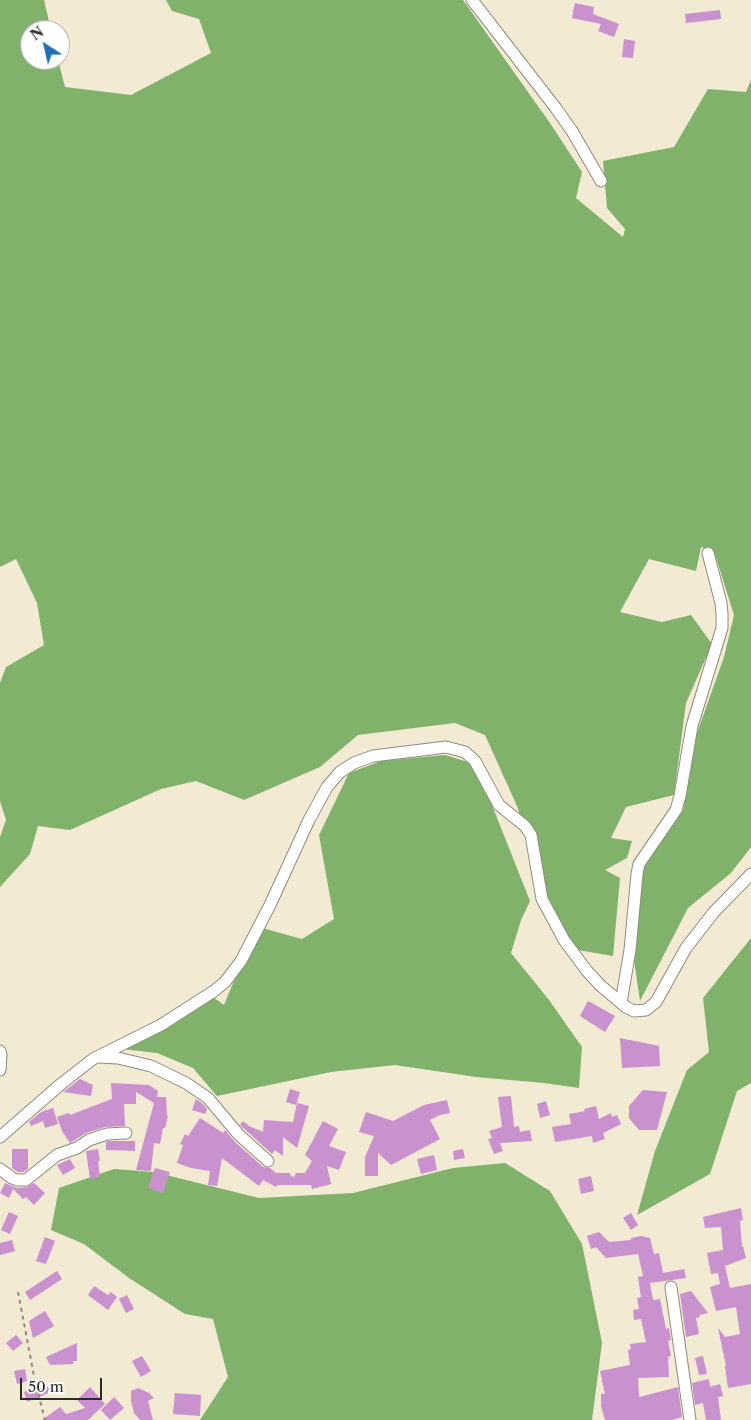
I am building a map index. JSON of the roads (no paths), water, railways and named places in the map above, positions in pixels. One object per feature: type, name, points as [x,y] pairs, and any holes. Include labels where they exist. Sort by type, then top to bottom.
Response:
[{"type":"street","points":[[472,0],[555,106],[601,181]]},
{"type":"street","points":[[620,1003],[630,950],[638,869],[645,854],[676,810],[692,726],[722,628],[721,603],[708,553]]},
{"type":"street","points":[[0,1137],[61,1084],[98,1057],[161,1025],[225,982],[241,961],[327,787],[340,772],[354,763],[373,756],[446,747],[465,752],[475,761],[499,805],[528,830],[533,842],[542,899],[564,940],[600,986],[620,1003],[636,1012],[646,1010],[656,1002],[679,960],[696,935],[714,912],[751,874]]},
{"type":"street","points":[[0,1051],[0,1070]]},
{"type":"street","points":[[98,1057],[118,1058],[151,1066],[186,1083],[208,1098],[239,1135],[268,1161]]},
{"type":"street","points":[[0,1170],[17,1180],[26,1180],[57,1155],[107,1134],[126,1133]]},
{"type":"street","points":[[671,1287],[690,1420]]}]
